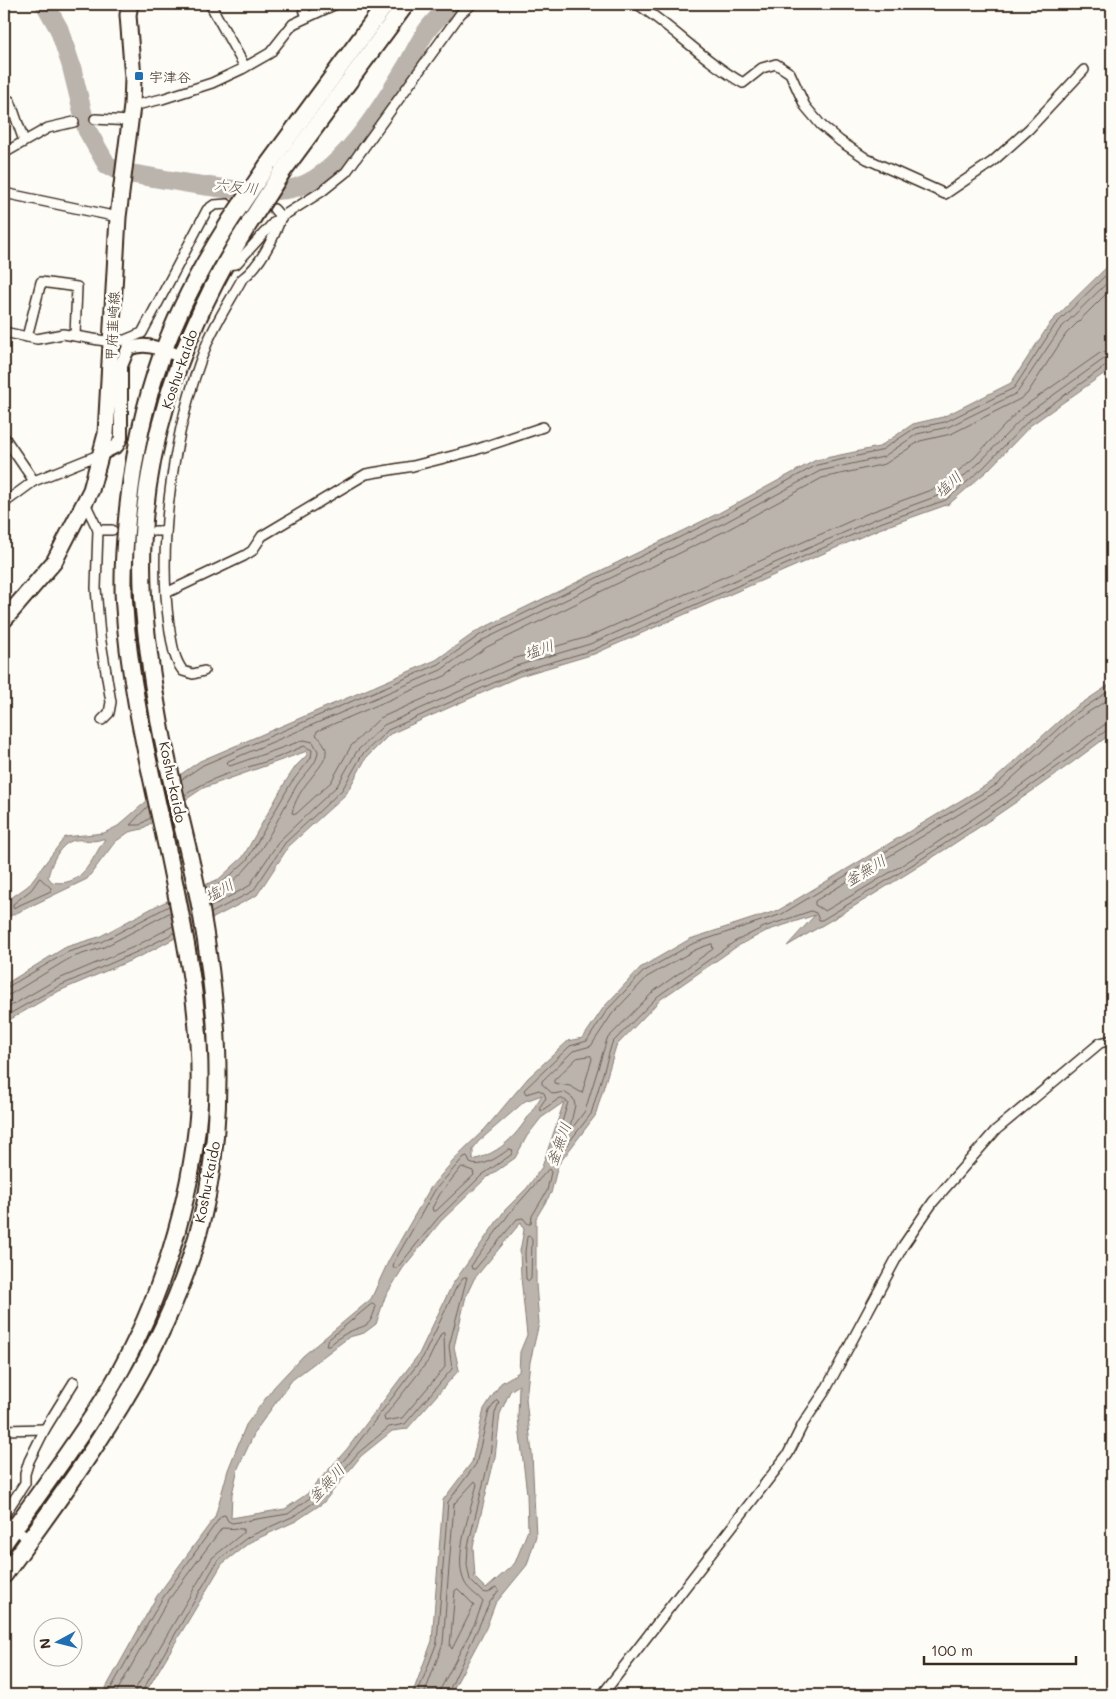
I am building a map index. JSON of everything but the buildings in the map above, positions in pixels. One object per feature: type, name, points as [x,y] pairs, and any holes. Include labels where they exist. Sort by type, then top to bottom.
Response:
[{"type":"highway","name":"Koshu-kaido","points":[[4,1575],[122,1407],[158,1338],[188,1265],[206,1198],[216,1130],[219,1074],[217,1018],[200,908],[159,721],[143,596],[143,542],[149,478],[160,425],[181,356],[223,265],[250,222],[274,169],[386,4]]},
{"type":"highway","name":"Koshu-kaido","points":[[4,1544],[9,1524],[104,1398],[141,1328],[168,1260],[186,1195],[197,1128],[200,1075],[197,1028],[180,912],[141,727],[129,660],[124,598],[125,539],[132,475],[141,420],[162,350],[180,309],[211,251],[230,221],[406,4]]},
{"type":"main road","name":"甲府韮崎線","points":[[4,620],[54,562],[85,503],[101,454],[108,410],[118,217],[131,113],[133,78],[128,15],[130,4]]},
{"type":"street","points":[[210,4],[245,67]]},
{"type":"street","points":[[302,4],[308,17]]},
{"type":"street","points":[[95,119],[131,113],[162,99],[212,83],[270,53],[293,24],[336,4]]},
{"type":"street","points":[[223,265],[236,264],[281,217],[321,192],[346,172],[451,26],[472,4]]},
{"type":"street","points":[[637,4],[658,18],[724,72],[743,83],[762,68],[776,64],[790,72],[805,106],[821,125],[840,141],[867,159],[945,194],[992,162],[1029,129],[1084,70]]},
{"type":"street","points":[[4,100],[10,101],[24,141]]},
{"type":"street","points":[[4,153],[48,128],[74,122]]},
{"type":"street","points":[[4,193],[118,217]]},
{"type":"street","points":[[4,332],[37,338],[63,334],[111,342],[125,340],[142,333],[207,210],[214,205],[226,204]]},
{"type":"street","points":[[274,208],[281,217]]},
{"type":"street","points":[[204,672],[193,674],[183,671],[174,656],[166,593],[166,532],[184,417],[206,344],[242,279],[249,274],[276,231],[281,217]]},
{"type":"street","points":[[27,337],[41,282],[77,287],[75,336]]},
{"type":"street","points":[[4,503],[34,481],[117,446],[121,438],[121,366],[128,349],[140,344],[181,356]]},
{"type":"street","points":[[166,593],[244,556],[252,551],[262,536],[366,474],[413,466],[472,451],[543,427]]},
{"type":"street","points":[[4,437],[34,481]]},
{"type":"street","points":[[85,503],[98,530],[96,588],[100,636],[111,702],[109,713],[102,720]]},
{"type":"street","points":[[98,530],[112,530]]},
{"type":"street","points":[[155,531],[166,532]]},
{"type":"street","points":[[602,1695],[788,1454],[802,1424],[825,1391],[902,1246],[933,1202],[996,1130],[1100,1043],[1112,1040]]},
{"type":"street","points":[[4,1515],[25,1483],[25,1474],[29,1461],[45,1429],[74,1382]]},
{"type":"street","points":[[4,1430],[45,1429]]},
{"type":"street","points":[[9,1524],[29,1540]]},
{"type":"water","name":"塩川","points":[[1112,262],[1112,368],[1031,425],[987,471],[949,504],[879,529],[594,654],[520,676],[390,734],[366,758],[346,794],[289,846],[257,895],[141,956],[59,991],[4,1023],[4,985],[66,947],[99,937],[156,906],[219,879],[243,857],[286,781],[296,766],[307,755],[307,751],[203,788],[142,829],[129,832],[115,842],[87,879],[4,919],[4,903],[28,886],[65,837],[104,833],[118,826],[164,786],[200,761],[436,660],[477,631],[719,513],[816,460],[879,447],[913,424],[943,417],[1011,383],[1051,322]],"holes":[[[105,839],[90,863],[78,877],[62,883],[52,882],[48,877],[57,854],[65,845],[75,840],[95,841]]]},
{"type":"water","name":"釜無川","points":[[1112,683],[1112,733],[1073,762],[953,844],[787,946],[815,915],[766,931],[736,947],[661,999],[616,1046],[595,1116],[558,1165],[551,1193],[536,1218],[536,1284],[539,1323],[530,1362],[526,1399],[532,1454],[536,1536],[527,1565],[495,1604],[486,1628],[450,1695],[412,1695],[432,1641],[443,1500],[472,1462],[484,1409],[501,1383],[519,1372],[520,1352],[527,1335],[521,1277],[520,1251],[524,1230],[521,1222],[474,1279],[466,1296],[454,1347],[459,1370],[407,1429],[392,1431],[361,1456],[323,1503],[296,1521],[250,1542],[222,1564],[144,1695],[102,1695],[157,1596],[215,1517],[228,1470],[246,1425],[274,1387],[303,1356],[371,1299],[389,1260],[431,1187],[460,1153],[485,1129],[528,1078],[568,1041],[583,1038],[604,1007],[640,968],[690,939],[779,910],[993,781],[1069,712]],"holes":[[[542,1095],[522,1126],[506,1143],[486,1156],[473,1160],[473,1149],[478,1142],[525,1101]],[[564,1102],[542,1167],[527,1188],[505,1210],[452,1285],[419,1354],[347,1449],[307,1494],[285,1509],[231,1518],[232,1494],[238,1468],[256,1430],[292,1380],[349,1337],[364,1333],[376,1324],[385,1297],[403,1268],[441,1221],[485,1179],[515,1158],[527,1136],[541,1118]],[[519,1385],[518,1418],[527,1494],[528,1530],[515,1563],[486,1589],[475,1578],[473,1546],[495,1457],[500,1414],[510,1391]]]},
{"type":"waterway","name":"六反川","points":[[45,4],[59,29],[71,65],[87,130],[107,165],[120,172],[183,183],[251,191],[290,189],[308,183],[326,171],[343,155],[374,117],[409,62],[420,40],[451,4]]},
{"type":"place","name":"宇津谷","points":[[139,76]]}]
